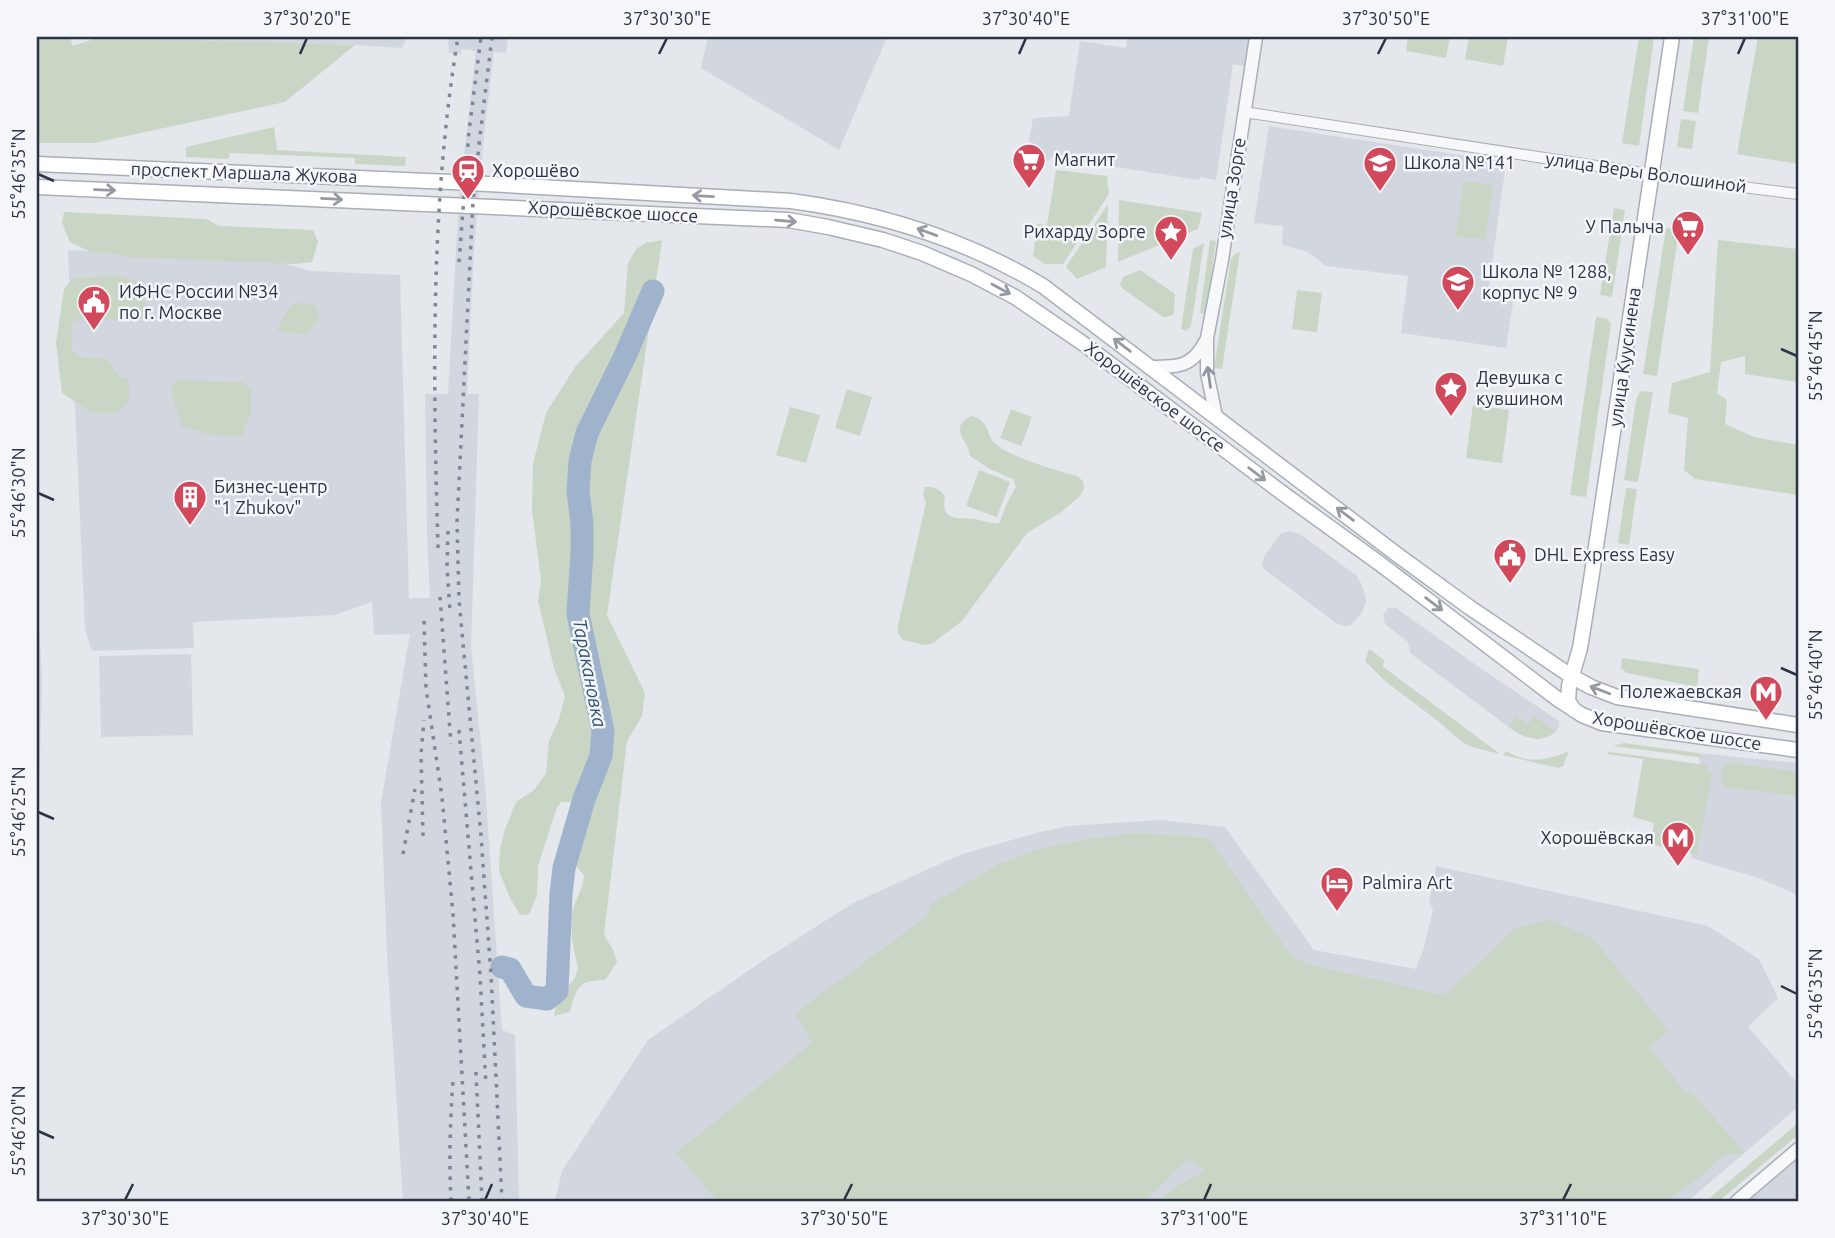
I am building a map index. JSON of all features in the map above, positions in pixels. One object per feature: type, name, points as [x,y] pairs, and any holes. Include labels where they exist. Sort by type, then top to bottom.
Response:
[{"type":"main road","name":"улица Куусинена","points":[[1571,676],[1580,648],[1589,593],[1672,37]]},
{"type":"main road","name":"проспект Маршала Жукова","points":[[37,164],[451,182]]},
{"type":"main road","name":"Хорошёвское шоссе","points":[[451,182],[791,201],[832,206],[876,216],[938,236],[1004,264],[1042,286],[1399,556],[1571,676],[1617,697],[1798,725]]},
{"type":"main road","name":"проспект Маршала Жукова","points":[[37,187],[449,205]]},
{"type":"main road","name":"Хорошёвское шоссе","points":[[449,205],[788,220],[883,240],[922,253],[971,274],[1027,304],[1082,342],[1578,713],[1602,723],[1798,750]]},
{"type":"main road","points":[[1528,676],[1551,687],[1563,684],[1571,676]]},
{"type":"main road","points":[[1571,676],[1568,701],[1578,713]]},
{"type":"street","name":"улица Зорге","points":[[1216,416],[1207,373],[1207,338],[1222,260],[1256,37]]},
{"type":"street","name":"улица Веры Волошиной","points":[[1244,112],[1405,138],[1798,194]]},
{"type":"street","points":[[1151,367],[1180,365],[1191,361],[1207,338]]},
{"type":"street","points":[[1737,1201],[1798,1149]]},
{"type":"shaded area","points":[[88,37],[407,37],[402,48]]},
{"type":"shaded area","points":[[448,37],[508,37],[506,53],[494,52],[484,136],[474,248],[467,394],[479,394],[471,647],[485,784],[502,1030],[515,1035],[519,1201],[403,1201],[387,954],[381,802],[410,634],[374,635],[372,602],[334,615],[193,622],[194,648],[92,651],[85,629],[68,250],[273,260],[311,271],[400,275],[409,598],[430,598],[425,394],[448,394],[459,199],[476,51],[462,49],[461,54],[449,53]]},
{"type":"shaded area","points":[[708,37],[887,37],[839,150],[701,68]]},
{"type":"shaded area","points":[[1127,37],[1249,37],[1244,66],[1233,64],[1216,180],[1200,177],[1199,180],[1052,157],[1047,161],[1035,158],[1029,141],[1033,118],[1069,116],[1080,41],[1126,48]]},
{"type":"shaded area","name":"Школа №141","points":[[1269,126],[1506,162],[1489,286],[1515,290],[1506,348],[1401,333],[1408,276],[1326,266],[1308,252],[1282,245],[1283,226],[1254,223]]},
{"type":"shaded area","points":[[1289,531],[1300,534],[1357,576],[1366,601],[1362,613],[1351,625],[1346,627],[1336,623],[1264,569],[1262,564],[1265,555],[1280,534]]},
{"type":"shaded area","points":[[37,575],[42,682],[37,808]]},
{"type":"shaded area","points":[[1388,608],[1396,608],[1559,721],[1556,731],[1550,736],[1537,739],[1514,731],[1410,653],[1408,642],[1385,624],[1383,615]]},
{"type":"shaded area","points":[[191,654],[193,735],[101,737],[99,656]]},
{"type":"shaded area","points":[[1698,753],[1798,763],[1798,897],[1759,878],[1691,858],[1704,787]]},
{"type":"shaded area","points":[[1161,820],[1225,827],[1314,950],[1416,969],[1433,910],[1429,901],[1436,866],[1708,926],[1759,959],[1778,998],[1748,1027],[1798,1084],[1798,1107],[1688,1201],[555,1201],[562,1171],[648,1040],[853,903],[962,854],[1040,832],[1068,826]]},
{"type":"shaded area","points":[[1798,1159],[1798,1201],[1749,1201]]},
{"type":"green space","points":[[37,37],[69,37],[73,46],[100,37],[355,45],[285,102],[94,143],[37,143]]},
{"type":"green space","points":[[1408,37],[1450,37],[1446,58],[1406,51]]},
{"type":"green space","points":[[1469,37],[1508,37],[1503,66],[1465,59]]},
{"type":"green space","points":[[1639,37],[1654,37],[1639,146],[1622,143]]},
{"type":"green space","points":[[1694,37],[1709,37],[1698,113],[1683,111]]},
{"type":"green space","points":[[1758,37],[1798,37],[1798,164],[1737,154]]},
{"type":"green space","points":[[1681,119],[1696,121],[1692,149],[1677,147]]},
{"type":"green space","points":[[274,127],[277,150],[406,157],[405,166],[355,164],[355,158],[230,153],[228,159],[186,157],[186,147]]},
{"type":"green space","points":[[1056,170],[1107,176],[1109,194],[1063,264],[1045,264],[1033,256],[1037,224],[1047,225]]},
{"type":"green space","points":[[1464,181],[1493,185],[1485,240],[1456,236]]},
{"type":"green space","points":[[1119,200],[1202,213],[1198,229],[1118,262]]},
{"type":"green space","points":[[1108,204],[1106,267],[1077,279],[1066,267]]},
{"type":"green space","points":[[1614,208],[1625,210],[1612,297],[1600,295]]},
{"type":"green space","points":[[64,212],[206,219],[219,226],[313,230],[318,242],[312,262],[294,264],[93,253],[70,242],[62,223]]},
{"type":"green space","points":[[1666,228],[1679,230],[1657,376],[1643,374]]},
{"type":"green space","points":[[662,240],[607,615],[645,693],[642,716],[627,741],[604,935],[617,962],[605,980],[596,980],[580,987],[570,1012],[554,1016],[557,999],[575,978],[578,968],[571,921],[584,875],[574,858],[589,821],[587,812],[571,802],[561,802],[556,810],[538,866],[537,896],[529,914],[520,915],[499,871],[500,849],[516,802],[534,790],[546,773],[549,741],[565,696],[554,668],[538,601],[541,581],[532,510],[533,464],[546,413],[575,367],[624,313],[628,263],[636,249],[646,243]]},
{"type":"green space","points":[[1210,240],[1216,241],[1206,314],[1200,313]]},
{"type":"green space","points":[[1718,240],[1798,249],[1798,382],[1745,374],[1745,356],[1721,362],[1717,393],[1727,400],[1725,424],[1754,437],[1798,445],[1798,495],[1695,479],[1684,470],[1688,418],[1668,413],[1672,383],[1710,372]]},
{"type":"green space","points":[[1204,243],[1191,326],[1187,331],[1181,329],[1193,249]]},
{"type":"green space","points":[[1240,252],[1222,369],[1214,368],[1231,259]]},
{"type":"green space","points":[[1140,270],[1175,294],[1174,313],[1171,316],[1163,317],[1122,288],[1120,285],[1123,277]]},
{"type":"green space","points":[[118,275],[139,282],[146,304],[142,319],[83,319],[72,322],[72,350],[79,357],[108,359],[119,376],[129,380],[129,402],[116,413],[91,412],[62,393],[56,343],[64,289],[72,279]]},
{"type":"green space","points":[[1297,290],[1322,293],[1317,332],[1292,329]]},
{"type":"green space","points":[[295,303],[313,304],[320,317],[308,334],[277,332],[284,315]]},
{"type":"green space","points":[[1596,317],[1608,319],[1611,324],[1586,497],[1570,495]]},
{"type":"green space","points":[[176,380],[242,382],[251,388],[251,414],[241,437],[211,435],[181,426],[171,389]]},
{"type":"green space","points":[[847,389],[872,397],[860,436],[835,428]]},
{"type":"green space","points":[[1642,391],[1653,392],[1638,482],[1624,480],[1636,401]]},
{"type":"green space","points":[[1473,405],[1509,410],[1502,463],[1466,458]]},
{"type":"green space","points":[[790,407],[820,415],[806,463],[776,455]]},
{"type":"green space","points":[[1011,409],[1032,417],[1021,446],[1000,438]]},
{"type":"green space","points":[[971,416],[982,421],[999,447],[1026,460],[1077,476],[1083,481],[1084,489],[1080,496],[1060,513],[1027,533],[962,621],[933,643],[925,645],[903,640],[898,633],[898,625],[926,503],[923,494],[925,487],[931,487],[943,494],[948,515],[999,523],[1016,487],[1013,479],[970,456],[960,430],[964,421]]},
{"type":"green space","points":[[979,470],[1010,482],[997,517],[966,506]]},
{"type":"green space","points":[[1626,488],[1637,489],[1629,545],[1618,543]]},
{"type":"green space","points":[[1369,649],[1385,661],[1382,666],[1500,754],[1462,742],[1385,681],[1365,661]]},
{"type":"green space","points":[[1622,658],[1699,669],[1697,687],[1627,673],[1621,668]]},
{"type":"green space","points":[[1516,716],[1528,724],[1534,716],[1556,731],[1544,738],[1526,737],[1509,727]]},
{"type":"green space","points":[[1624,743],[1698,753],[1705,758],[1613,746]]},
{"type":"green space","points":[[1506,751],[1522,758],[1537,760],[1569,751],[1563,766],[1558,768],[1503,755]]},
{"type":"green space","points":[[1610,752],[1706,765],[1712,775],[1697,855],[1651,844],[1654,823],[1633,817],[1643,759],[1606,754]]},
{"type":"green space","points":[[1726,764],[1798,772],[1798,796],[1725,787],[1721,782],[1721,772]]},
{"type":"green space","points":[[1134,833],[1209,838],[1290,954],[1305,963],[1444,996],[1514,929],[1550,920],[1592,938],[1669,1030],[1649,1047],[1686,1093],[1691,1091],[1745,1153],[1724,1155],[1699,1178],[1666,1201],[1158,1201],[1177,1186],[1205,1171],[1188,1159],[1144,1201],[718,1201],[676,1153],[812,1043],[795,1013],[926,917],[931,904],[999,864],[1036,850]]},
{"type":"green space","points":[[1798,1123],[1798,1135],[1719,1201],[1706,1201]]},
{"type":"waterway","name":"Таракановка","points":[[502,967],[510,969],[526,996],[547,999],[557,991],[564,868],[584,799],[601,756],[603,731],[578,614],[582,552],[578,491],[580,461],[587,433],[653,291]]},
{"type":"railway","points":[[438,548],[435,420],[438,228],[442,164],[458,37]]},
{"type":"railway","points":[[459,262],[469,131],[481,37]]},
{"type":"railway","points":[[492,37],[473,202],[457,522],[459,600],[491,975],[502,1201]]},
{"type":"railway","points":[[448,531],[450,611]]},
{"type":"railway","points":[[440,597],[451,744]]},
{"type":"railway","points":[[424,621],[426,688],[442,797],[453,914],[469,1201]]},
{"type":"railway","points":[[423,836],[421,754],[424,720]]},
{"type":"railway","points":[[459,730],[480,976],[486,1086]]},
{"type":"railway","points":[[403,854],[415,789]]},
{"type":"railway","points":[[476,1072],[482,1201]]},
{"type":"railway","points":[[451,1201],[453,1081]]},
{"type":"place","name":"Магнит","points":[[1029,190]]},
{"type":"place","name":"Школа №141","points":[[1380,193]]},
{"type":"place","name":"Хорошёво","points":[[468,201]]},
{"type":"place","name":"У Палыча","points":[[1688,257]]},
{"type":"place","name":"Рихарду Зорге","points":[[1171,262]]},
{"type":"place","name":"Школа № 1288, корпус № 9","points":[[1458,312]]},
{"type":"place","name":"ИФНС России №34 по г. Москве","points":[[94,332]]},
{"type":"place","name":"Девушка с кувшином","points":[[1451,418]]},
{"type":"place","name":"Бизнес-центр \"1 Zhukov\"","points":[[190,527]]},
{"type":"place","name":"DHL Express Easy","points":[[1510,585]]},
{"type":"place","name":"Полежаевская","points":[[1766,722]]},
{"type":"place","name":"Хорошёвская","points":[[1678,868]]},
{"type":"place","name":"Palmira Art","points":[[1337,913]]}]
